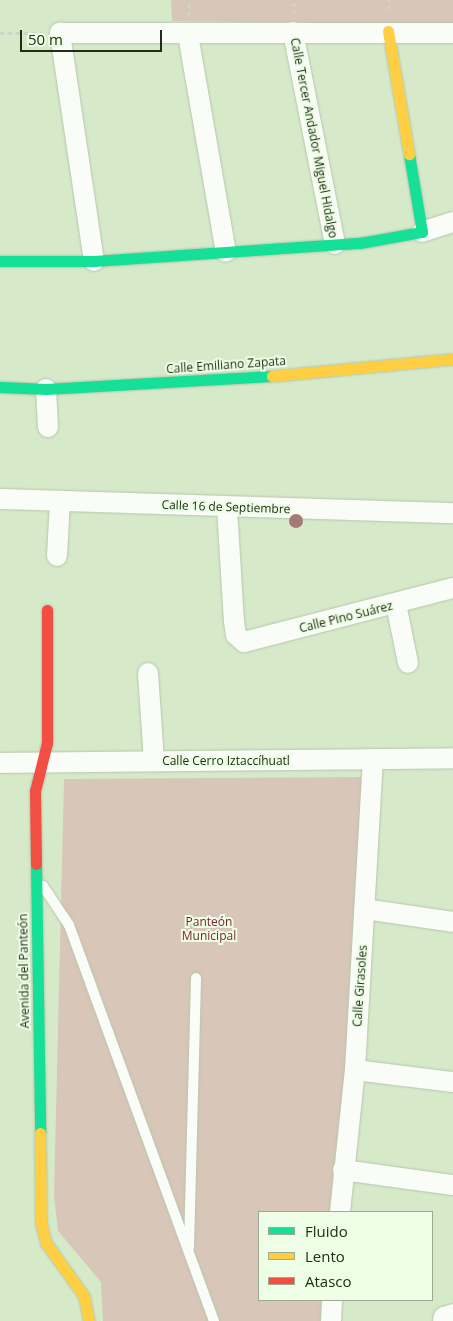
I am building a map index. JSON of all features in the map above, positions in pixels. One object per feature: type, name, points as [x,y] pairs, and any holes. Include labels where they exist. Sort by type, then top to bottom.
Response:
[{"type":"street","points":[[388,31],[422,232]]},
{"type":"street","points":[[94,261],[60,34],[188,35],[388,31],[453,33]]},
{"type":"street","name":"Calle Tercer Andador Miguel Hidalgo","points":[[293,32],[335,244]]},
{"type":"street","points":[[188,35],[226,252]]},
{"type":"street","points":[[0,261],[94,261],[335,244],[400,237],[453,222]]},
{"type":"street","name":"Calle Emiliano Zapata","points":[[0,387],[46,389],[204,382],[453,359]]},
{"type":"street","points":[[46,389],[48,427]]},
{"type":"street","name":"Calle 16 de Septiembre","points":[[0,498],[227,508],[453,513]]},
{"type":"street","points":[[57,556],[60,501]]},
{"type":"street","name":"Calle Pino Suárez","points":[[227,508],[234,621],[239,640],[254,640],[453,588]]},
{"type":"street","points":[[396,604],[408,663]]},
{"type":"street","name":"Avenida del Panteón","points":[[47,610],[47,743],[35,791],[41,1222],[46,1243],[84,1296],[89,1321]]},
{"type":"street","points":[[148,673],[154,761]]},
{"type":"street","name":"Calle Cerro Iztaccíhuatl","points":[[0,763],[453,758]]},
{"type":"street","name":"Calle Girasoles","points":[[340,1211],[354,1070],[373,760]]},
{"type":"street","points":[[365,909],[453,922]]},
{"type":"street","points":[[354,1070],[453,1082]]},
{"type":"street","points":[[344,1170],[453,1185]]},
{"type":"street","points":[[331,1321],[332,1301]]},
{"type":"lane","points":[[37,877],[69,925],[214,1321]]},
{"type":"lane","points":[[189,1252],[196,978]]},
{"type":"path","points":[[0,33],[60,34]]},
{"type":"green space","points":[[171,0],[453,0],[453,30],[402,24],[172,21]]},
{"type":"green space","name":"Panteón Municipal","points":[[371,777],[337,1211],[258,1211],[258,1301],[330,1301],[328,1321],[103,1321],[101,1282],[58,1231],[54,1195],[64,779]]},
{"type":"traffic: fast","points":[[0,261],[94,261],[360,243],[422,232],[409,154]]},
{"type":"traffic: fast","points":[[0,387],[46,389],[272,376]]},
{"type":"traffic: fast","points":[[36,864],[40,1133]]},
{"type":"traffic: slow","points":[[388,31],[409,154]]},
{"type":"traffic: slow","points":[[272,376],[453,359]]},
{"type":"traffic: slow","points":[[40,1133],[41,1223],[46,1243],[84,1296],[89,1321]]},
{"type":"traffic: jam","points":[[36,864],[35,791],[47,743],[47,610]]}]
